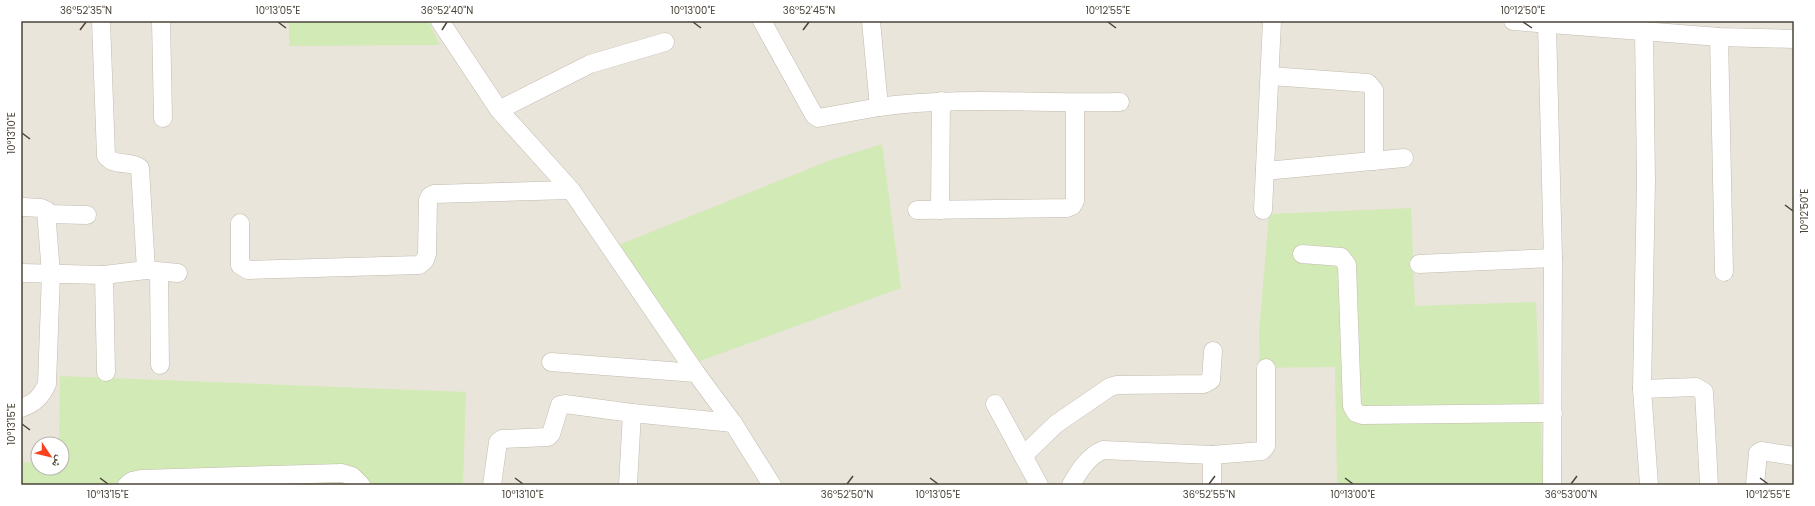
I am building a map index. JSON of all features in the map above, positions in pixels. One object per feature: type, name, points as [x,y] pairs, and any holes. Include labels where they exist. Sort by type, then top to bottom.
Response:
[{"type":"street","points":[[101,21],[106,156],[113,161],[137,165],[140,168],[153,272],[160,365]]},
{"type":"street","points":[[161,21],[163,118]]},
{"type":"street","points":[[440,21],[499,110],[571,190],[696,373],[733,424],[772,485]]},
{"type":"street","points":[[762,21],[814,115],[818,118],[879,107],[941,101],[1075,103],[1120,102]]},
{"type":"street","points":[[871,21],[879,107]]},
{"type":"street","points":[[1263,210],[1272,21]]},
{"type":"street","points":[[1513,21],[1547,25],[1651,28],[1719,37],[1794,39]]},
{"type":"street","points":[[1547,25],[1553,258],[1552,485]]},
{"type":"street","points":[[1649,485],[1642,389],[1651,28]]},
{"type":"street","points":[[1719,37],[1724,272]]},
{"type":"street","points":[[499,110],[590,64],[665,42]]},
{"type":"street","points":[[1270,76],[1368,83],[1374,90],[1374,161]]},
{"type":"street","points":[[940,210],[941,101]]},
{"type":"street","points":[[917,210],[1067,208],[1072,206],[1075,201],[1075,103]]},
{"type":"street","points":[[1265,171],[1404,158]]},
{"type":"street","points":[[240,223],[240,265],[248,270],[419,265],[425,260],[427,254],[428,200],[430,196],[434,194],[571,190]]},
{"type":"street","points":[[21,408],[31,405],[41,396],[47,384],[50,274],[46,210],[44,208],[23,207]]},
{"type":"street","points":[[47,214],[87,215]]},
{"type":"street","points":[[1302,254],[1341,257],[1347,265],[1352,406],[1356,413],[1362,415],[1552,414]]},
{"type":"street","points":[[1419,264],[1553,258]]},
{"type":"street","points":[[21,273],[104,275],[153,272],[178,273]]},
{"type":"street","points":[[104,275],[106,372]]},
{"type":"street","points":[[1024,456],[1056,424],[1110,387],[1117,385],[1208,383],[1210,380],[1213,351]]},
{"type":"street","points":[[551,362],[696,373]]},
{"type":"street","points":[[1071,485],[1088,460],[1097,452],[1103,450],[1212,455],[1262,451],[1267,443],[1266,368]]},
{"type":"street","points":[[1642,389],[1696,387],[1704,392],[1709,485]]},
{"type":"street","points":[[492,485],[498,442],[502,439],[548,437],[551,434],[560,406],[565,404],[733,424]]},
{"type":"street","points":[[994,404],[1039,485]]},
{"type":"street","points":[[628,485],[632,413]]},
{"type":"street","points":[[1755,485],[1758,453],[1761,451],[1794,456]]},
{"type":"street","points":[[1212,455],[1212,485]]},
{"type":"street","points":[[127,485],[132,481],[141,479],[342,473],[352,476],[361,485]]},
{"type":"shaded area","points":[[21,21],[1794,21],[1794,485],[21,485]]},
{"type":"green space","points":[[289,21],[428,21],[440,45],[289,46]]},
{"type":"green space","points":[[882,144],[901,288],[700,361],[616,246],[828,161]]},
{"type":"green space","points":[[1411,208],[1415,306],[1536,302],[1543,485],[1337,485],[1335,367],[1260,368],[1259,332],[1269,214]]},
{"type":"green space","points":[[60,376],[466,392],[463,485],[21,485],[21,462],[30,463],[30,476],[70,476],[70,436],[59,436]]}]
